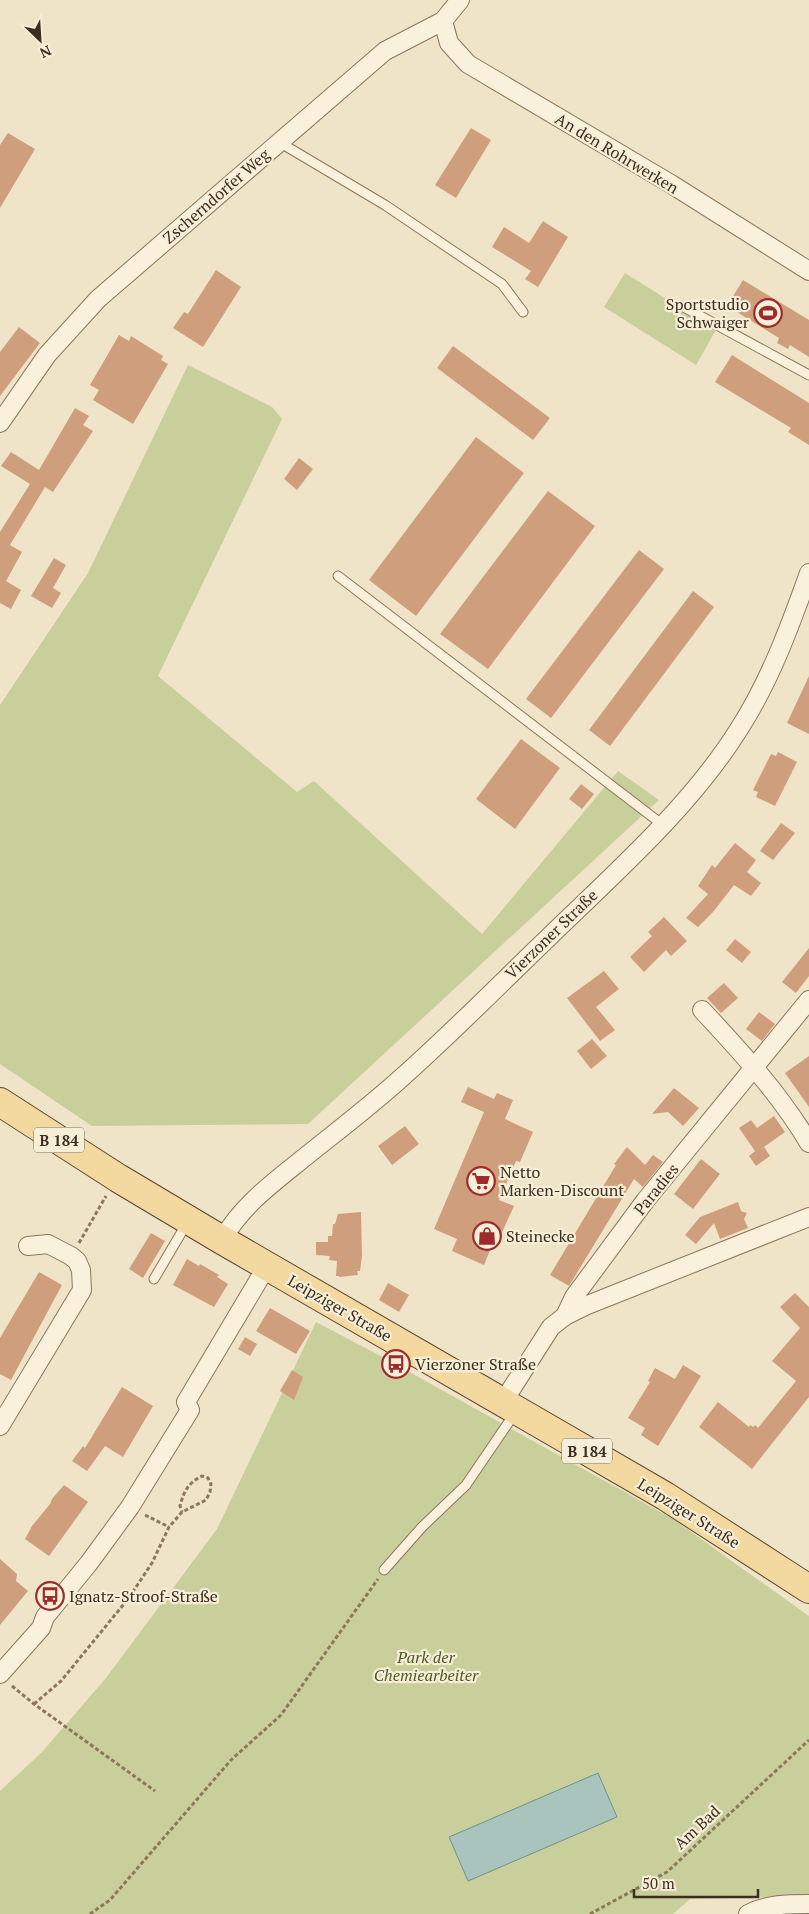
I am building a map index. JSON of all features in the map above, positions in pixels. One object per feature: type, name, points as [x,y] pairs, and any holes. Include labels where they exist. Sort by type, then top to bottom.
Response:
[{"type":"main road","name":"Leipziger Straße","points":[[0,1102],[118,1178],[222,1240],[665,1496],[809,1589]]},
{"type":"street","name":"Zscherndorfer Weg","points":[[0,423],[47,355],[98,299],[385,51],[443,21],[460,0]]},
{"type":"street","name":"An den Rohrwerken","points":[[443,21],[449,42],[468,64],[671,184],[809,271]]},
{"type":"street","name":"Vierzoner Straße","points":[[222,1240],[240,1214],[267,1188],[400,1080],[663,825],[708,772],[739,729],[767,678],[786,636],[809,572]]},
{"type":"street","name":"Paradies","points":[[565,1316],[574,1297],[645,1201],[756,1068],[809,1000]]},
{"type":"street","points":[[702,1010],[802,1116],[809,1143]]},
{"type":"street","name":"Paradies","points":[[510,1406],[551,1327],[565,1316],[585,1306],[809,1217]]},
{"type":"street","points":[[0,1426],[82,1290],[82,1270],[77,1261],[71,1256],[48,1244],[28,1246]]},
{"type":"street","points":[[3,1677],[41,1628],[45,1617],[89,1563],[130,1507],[190,1410],[186,1402],[267,1266]]},
{"type":"street","points":[[748,1914],[759,1908],[780,1904],[809,1904]]},
{"type":"lane","points":[[279,142],[385,205],[502,284],[523,312]]},
{"type":"lane","points":[[682,306],[809,375]]},
{"type":"lane","points":[[338,576],[663,825]]},
{"type":"lane","points":[[154,1279],[189,1220]]},
{"type":"lane","points":[[384,1570],[422,1527],[466,1485],[510,1406]]},
{"type":"path","points":[[71,1256],[118,1178]]},
{"type":"path","points":[[34,1704],[62,1680],[128,1599],[152,1563],[169,1527],[182,1512],[206,1500],[211,1484],[208,1478],[202,1476],[193,1480],[185,1490],[180,1506],[182,1512]]},
{"type":"path","points":[[130,1507],[169,1527]]},
{"type":"path","points":[[90,1914],[110,1900],[231,1760],[281,1716],[384,1570]]},
{"type":"path","points":[[3,1677],[34,1704],[155,1791]]},
{"type":"path","name":"Am Bad","points":[[590,1914],[668,1872],[809,1740]]},
{"type":"green space","points":[[625,273],[716,330],[696,365],[604,307]]},
{"type":"green space","points":[[188,365],[272,407],[282,419],[158,676],[297,792],[314,781],[482,934],[618,771],[659,800],[308,1124],[92,1126],[0,1064],[0,705],[88,573]]},
{"type":"green space","name":"Park der Chemiearbeiter","points":[[316,1322],[396,1364],[394,1368],[402,1373],[404,1369],[673,1519],[809,1616],[809,1896],[690,1899],[673,1914],[0,1914],[0,1791],[42,1752],[106,1678],[217,1529]]},
{"type":"water","points":[[598,1773],[617,1817],[468,1881],[449,1837]]},
{"type":"building","points":[[471,128],[491,140],[456,198],[435,185]]},
{"type":"building","points":[[8,133],[35,149],[0,208],[0,145]]},
{"type":"building","points":[[543,221],[568,237],[538,287],[525,279],[531,271],[492,247],[504,227],[529,243]]},
{"type":"building","points":[[216,270],[241,287],[203,347],[173,328],[184,312],[188,314]]},
{"type":"building","name":"Sportstudio Schwaiger","points":[[743,280],[809,320],[809,357],[790,345],[788,349],[777,343],[779,338],[727,306]]},
{"type":"building","points":[[19,327],[40,343],[0,396],[0,352]]},
{"type":"building","points":[[119,335],[129,341],[131,336],[163,356],[161,360],[168,364],[133,424],[93,400],[99,390],[90,385]]},
{"type":"building","points":[[453,346],[550,418],[533,440],[437,368]]},
{"type":"building","points":[[732,355],[809,403],[809,445],[788,432],[791,428],[715,382]]},
{"type":"building","points":[[75,408],[89,416],[83,425],[93,431],[53,492],[45,487],[10,545],[22,552],[6,581],[21,590],[11,609],[0,603],[0,532],[30,484],[1,466],[11,452],[39,470]]},
{"type":"building","points":[[476,437],[524,473],[416,616],[369,580]]},
{"type":"building","points":[[299,458],[313,469],[297,490],[284,479]]},
{"type":"building","points":[[548,491],[595,526],[488,669],[440,634]]},
{"type":"building","points":[[639,550],[664,569],[551,718],[526,699]]},
{"type":"building","points":[[54,558],[66,565],[53,588],[61,593],[52,608],[31,596]]},
{"type":"building","points":[[693,591],[714,607],[610,746],[589,730]]},
{"type":"building","points":[[809,676],[809,734],[787,723]]},
{"type":"building","points":[[521,739],[560,768],[515,829],[476,799]]},
{"type":"building","points":[[778,752],[797,762],[775,806],[756,797],[758,792],[753,790],[771,754],[776,756]]},
{"type":"building","points":[[581,784],[594,794],[582,809],[569,799]]},
{"type":"building","points":[[781,823],[795,833],[773,860],[760,851]]},
{"type":"building","points":[[735,843],[756,860],[747,872],[761,883],[751,896],[734,885],[713,912],[698,927],[686,918],[708,894],[698,886],[712,865],[715,868]]},
{"type":"building","points":[[664,917],[687,941],[671,956],[666,950],[644,972],[630,957],[652,936],[648,932]]},
{"type":"building","points":[[735,939],[751,952],[742,963],[726,950]]},
{"type":"building","points":[[809,948],[809,976],[796,993],[782,982]]},
{"type":"building","points":[[604,971],[619,989],[596,1007],[615,1030],[600,1041],[567,998]]},
{"type":"building","points":[[724,983],[738,998],[721,1013],[707,998]]},
{"type":"building","points":[[759,1012],[775,1024],[762,1041],[746,1029]]},
{"type":"building","points":[[592,1039],[607,1056],[591,1069],[577,1051]]},
{"type":"building","points":[[809,1056],[809,1107],[785,1073]]},
{"type":"building","name":"Netto Marken-Discount","points":[[468,1087],[494,1099],[497,1093],[513,1100],[505,1119],[533,1132],[520,1162],[516,1161],[499,1200],[514,1206],[498,1241],[493,1243],[484,1265],[452,1251],[457,1239],[434,1229],[484,1112],[461,1102]]},
{"type":"building","points":[[674,1088],[699,1108],[683,1126],[668,1112],[652,1114]]},
{"type":"building","points":[[774,1116],[785,1132],[764,1147],[770,1156],[756,1166],[749,1156],[755,1151],[739,1128],[751,1120],[757,1128]]},
{"type":"building","points":[[405,1126],[419,1144],[392,1165],[378,1146]]},
{"type":"building","points":[[627,1147],[645,1165],[653,1155],[663,1162],[643,1187],[634,1179],[569,1286],[550,1275],[616,1165],[614,1164]]},
{"type":"building","points":[[701,1159],[720,1174],[693,1209],[674,1194]]},
{"type":"building","points":[[738,1202],[741,1211],[747,1213],[744,1219],[748,1228],[720,1239],[714,1223],[696,1244],[685,1235],[700,1217]]},
{"type":"building","points":[[361,1212],[362,1256],[360,1271],[357,1271],[358,1275],[336,1276],[337,1261],[329,1260],[330,1256],[316,1255],[316,1242],[328,1242],[328,1236],[332,1236],[333,1224],[335,1224],[338,1214]]},
{"type":"building","points":[[151,1233],[165,1241],[143,1278],[129,1269]]},
{"type":"building","points":[[187,1259],[219,1275],[217,1277],[228,1284],[214,1307],[173,1285]]},
{"type":"building","points":[[39,1272],[62,1285],[11,1380],[0,1374],[0,1338]]},
{"type":"building","points":[[388,1283],[409,1295],[399,1312],[379,1300]]},
{"type":"building","points":[[795,1293],[809,1307],[809,1397],[752,1469],[699,1427],[718,1402],[749,1427],[750,1425],[753,1427],[755,1425],[758,1428],[796,1381],[772,1361],[800,1328],[780,1307]]},
{"type":"building","points":[[270,1308],[310,1331],[296,1354],[256,1331]]},
{"type":"building","points":[[245,1337],[257,1344],[250,1356],[238,1349]]},
{"type":"building","points":[[683,1365],[701,1376],[658,1446],[641,1435],[645,1428],[628,1418],[650,1382],[648,1381],[655,1368],[675,1379]]},
{"type":"building","points":[[292,1370],[303,1377],[294,1400],[280,1391]]},
{"type":"building","points":[[122,1387],[153,1406],[123,1457],[105,1446],[87,1471],[72,1461],[83,1446],[85,1448]]},
{"type":"building","points":[[64,1485],[88,1502],[49,1556],[25,1539],[32,1526]]},
{"type":"building","points":[[0,1559],[17,1574],[16,1581],[28,1591],[0,1625]]},
{"type":"place","name":"Sportstudio Schwaiger","points":[[768,313]]},
{"type":"place","name":"Netto Marken-Discount","points":[[481,1181]]},
{"type":"place","name":"Steinecke","points":[[487,1236]]},
{"type":"place","name":"Vierzoner Straße","points":[[396,1364]]},
{"type":"place","name":"Ignatz-Stroof-Straße","points":[[50,1596]]}]
